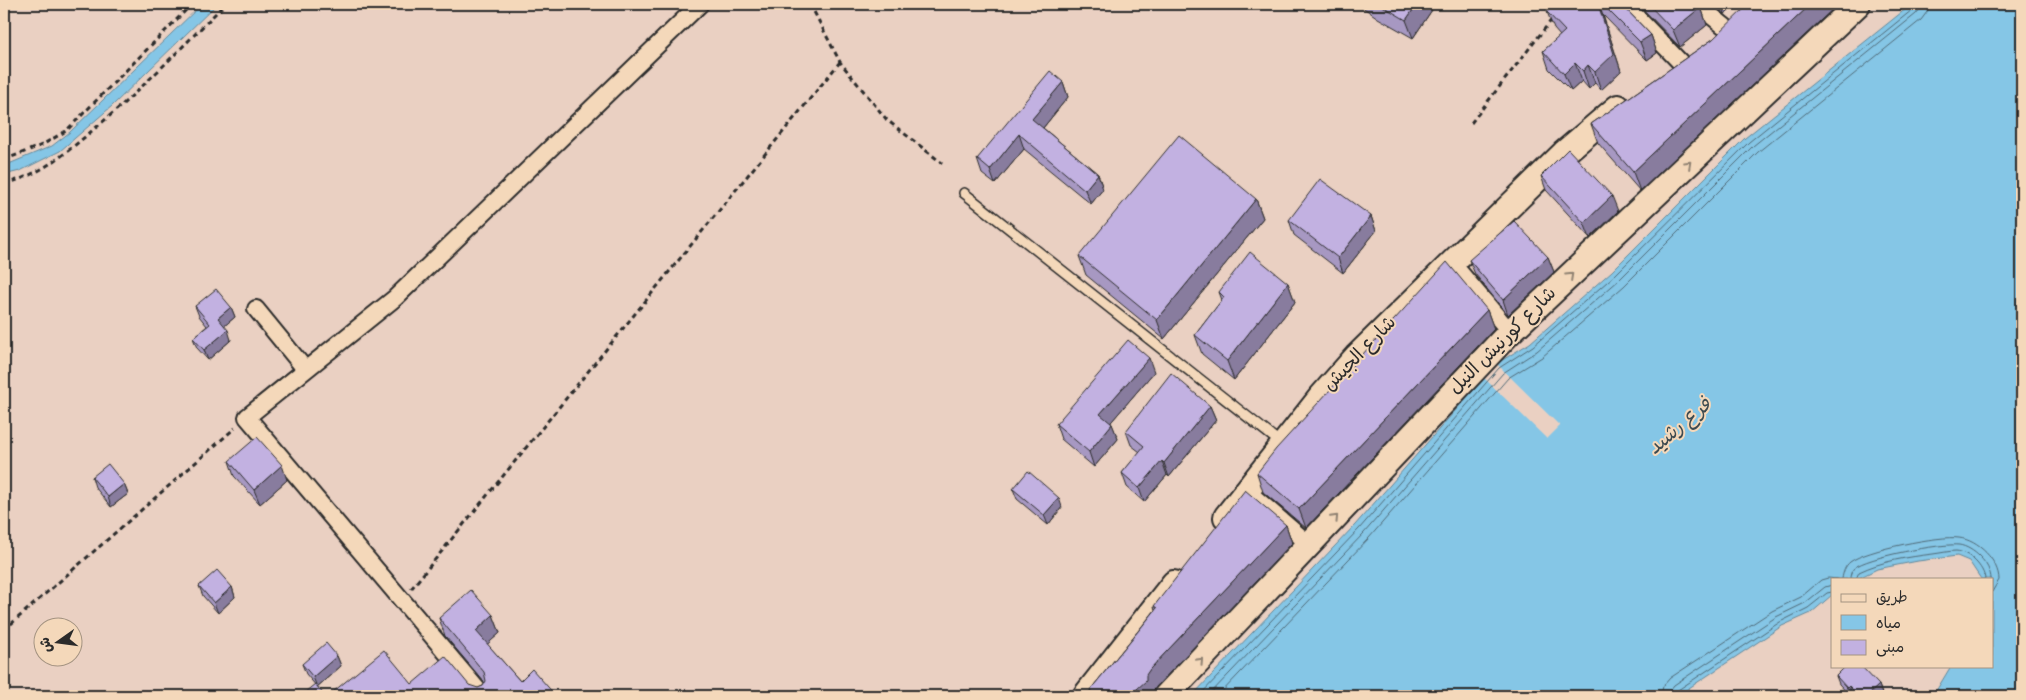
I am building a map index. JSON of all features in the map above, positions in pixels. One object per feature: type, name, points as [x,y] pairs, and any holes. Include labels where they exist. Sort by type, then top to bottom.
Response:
[{"type":"main road","name":"شارع كورنيش النيل","points":[[1166,696],[1510,332],[1858,4]]},
{"type":"main road","name":"شارع الجيش","points":[[1210,538],[1344,370],[1564,153],[1632,96]]},
{"type":"main road","points":[[1085,696],[1185,569]]},
{"type":"street","points":[[483,696],[247,417],[395,298],[700,4]]},
{"type":"street","points":[[1624,4],[1705,46],[1697,4]]},
{"type":"street","points":[[1452,263],[1510,332]]},
{"type":"street","points":[[256,309],[305,369]]},
{"type":"street","points":[[1247,491],[1310,545]]},
{"type":"lane","points":[[964,193],[1283,445]]},
{"type":"path","points":[[4,160],[42,145],[66,131],[192,4]]},
{"type":"path","points":[[4,184],[34,174],[56,161],[138,92],[225,4]]},
{"type":"path","points":[[810,4],[840,62],[887,120],[942,163]]},
{"type":"path","points":[[1471,123],[1558,11]]},
{"type":"path","points":[[402,600],[840,62]]},
{"type":"path","points":[[4,630],[247,417]]},
{"type":"water","points":[[202,4],[217,4],[112,106],[60,151],[20,171],[4,175],[4,166],[52,146],[70,132]]},
{"type":"water","name":"فرع رشيد","points":[[1912,4],[2022,4],[2022,696],[1933,696],[1950,668],[1994,668],[1994,578],[1980,578],[1969,561],[1957,556],[1877,569],[1859,578],[1831,578],[1831,596],[1811,613],[1782,626],[1677,696],[1192,696],[1355,525],[1496,364],[1530,343],[1612,271],[1745,138]]},
{"type":"pier","points":[[1496,363],[1560,426],[1547,439],[1483,377]]},
{"type":"building","points":[[1379,4],[1417,4],[1406,20]]},
{"type":"building","points":[[1554,4],[1598,4],[1614,54],[1595,72],[1588,65],[1583,71],[1575,63],[1564,74],[1543,51],[1565,31],[1547,12]]},
{"type":"building","points":[[1602,4],[1621,4],[1651,35],[1640,42]]},
{"type":"building","points":[[1648,4],[1697,4],[1701,7],[1673,30]]},
{"type":"building","points":[[1749,4],[1811,4],[1633,172],[1591,124],[1713,39]]},
{"type":"building","points":[[1050,71],[1063,82],[1032,119],[1098,174],[1085,190],[1019,134],[990,170],[977,159]]},
{"type":"building","points":[[1179,135],[1256,199],[1157,320],[1079,256]]},
{"type":"building","points":[[1568,149],[1612,196],[1584,223],[1541,176]]},
{"type":"building","points":[[1320,179],[1371,216],[1338,258],[1289,220]]},
{"type":"building","points":[[1514,221],[1548,257],[1503,300],[1469,260]]},
{"type":"building","points":[[1250,252],[1288,283],[1227,361],[1195,335],[1224,297],[1219,292]]},
{"type":"building","points":[[1447,262],[1487,310],[1299,509],[1257,473],[1276,449]]},
{"type":"building","points":[[216,289],[231,307],[218,318],[228,330],[204,350],[193,338],[210,324],[195,306]]},
{"type":"building","points":[[1128,340],[1149,358],[1100,414],[1112,424],[1089,452],[1056,424]]},
{"type":"building","points":[[1171,373],[1210,406],[1164,463],[1162,461],[1139,488],[1122,473],[1144,446],[1126,431]]},
{"type":"building","points":[[257,437],[282,465],[254,490],[229,461]]},
{"type":"building","points":[[108,464],[124,484],[108,497],[92,477]]},
{"type":"building","points":[[1028,471],[1059,498],[1044,515],[1013,489]]},
{"type":"building","points":[[1245,490],[1286,525],[1150,669],[1146,675],[1146,681],[1129,696],[1095,696],[1090,690],[1157,608],[1154,606]]},
{"type":"building","points":[[217,570],[232,587],[214,603],[199,586]]},
{"type":"building","points":[[471,590],[493,615],[476,631],[520,681],[532,669],[556,696],[328,696],[384,650],[412,684],[445,656],[469,685],[478,688],[483,686],[486,681],[484,672],[439,618]]},
{"type":"building","points":[[326,643],[337,656],[313,677],[302,664]]},
{"type":"building","points":[[1844,668],[1863,668],[1879,685],[1867,696],[1859,696],[1849,686],[1847,688],[1836,676]]},
{"type":"building","points":[[315,684],[325,696],[300,696]]}]
